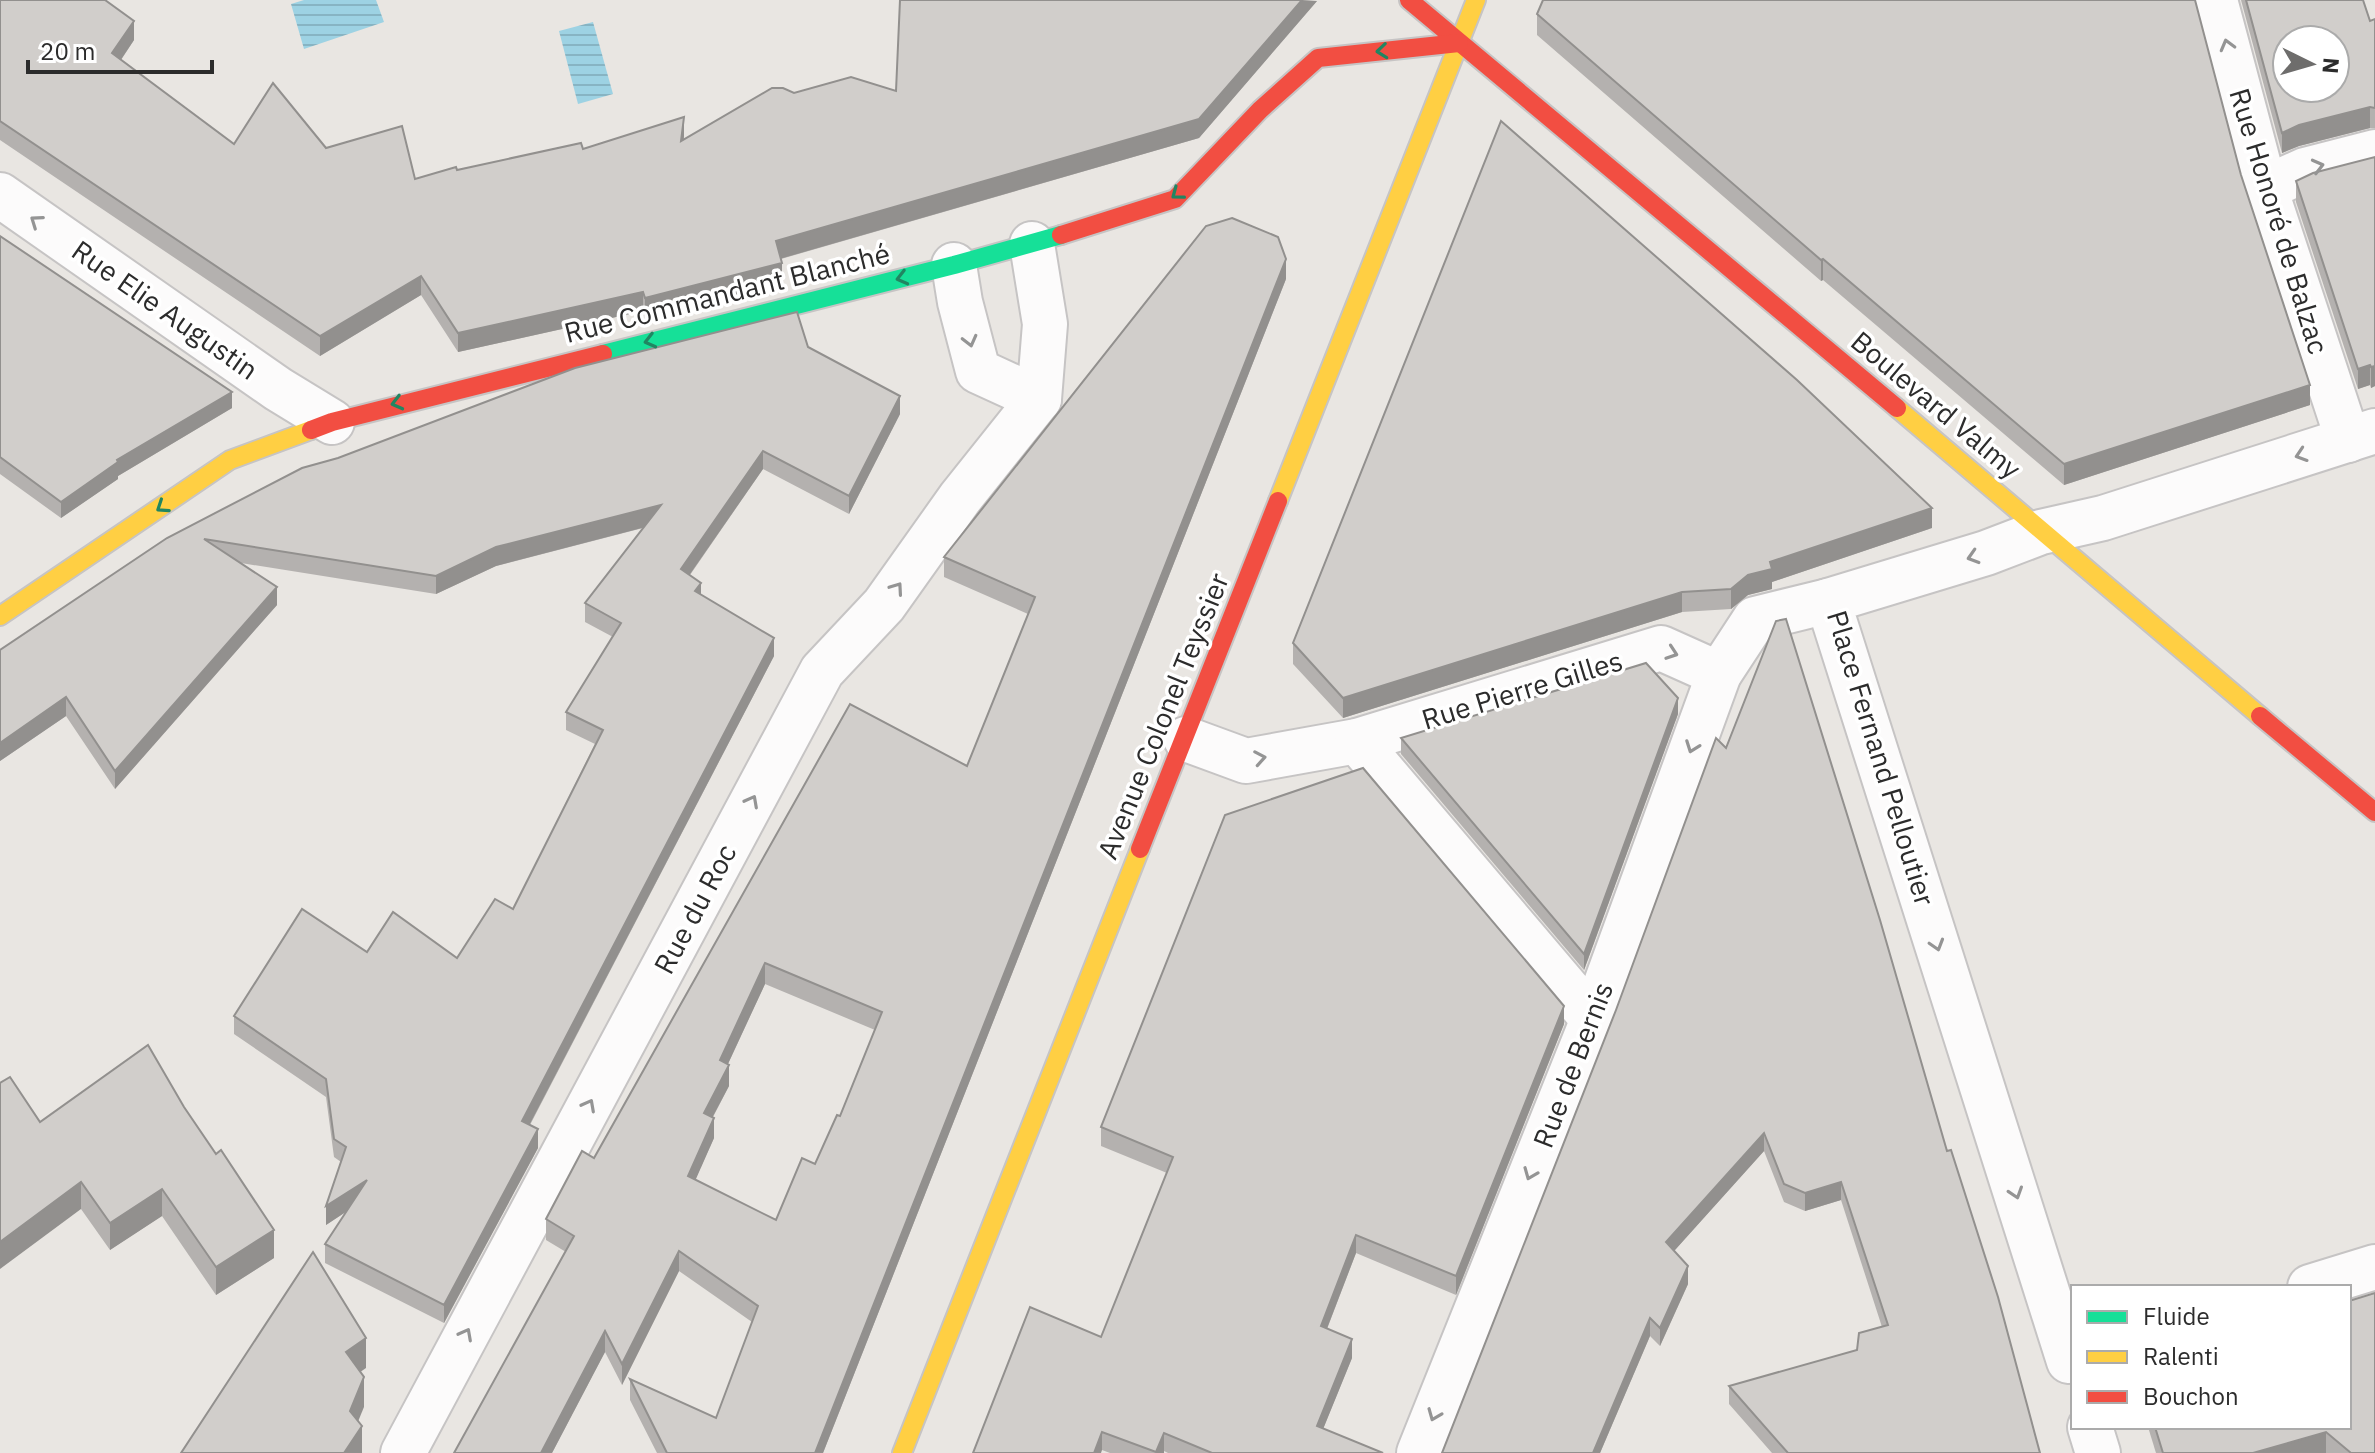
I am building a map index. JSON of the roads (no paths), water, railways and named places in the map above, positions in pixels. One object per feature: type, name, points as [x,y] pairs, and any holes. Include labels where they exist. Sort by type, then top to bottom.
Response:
[{"type":"main road","name":"Boulevard Valmy","points":[[1409,0],[1972,470],[2041,532],[2125,599],[2176,646],[2375,812]]},
{"type":"main road","name":"Avenue Colonel Teyssier","points":[[902,1453],[1476,0]]},
{"type":"main road","name":"Rue Commandant Blanché","points":[[0,616],[230,460],[332,422],[954,265],[1175,199],[1260,110],[1318,58],[1459,43]]},
{"type":"street","name":"Rue Honoré de Balzac","points":[[2215,0],[2265,188],[2361,436]]},
{"type":"street","points":[[2265,188],[2305,170],[2375,152]]},
{"type":"street","name":"Rue Elie Augustin","points":[[0,195],[278,389],[332,422]]},
{"type":"street","points":[[954,265],[978,371],[1039,399],[1045,324],[1032,244]]},
{"type":"street","name":"Rue du Roc","points":[[403,1453],[822,671],[884,605],[960,498],[1039,399]]},
{"type":"street","name":"Place Fernand Pelloutier","points":[[2071,1362],[1828,601],[1986,553],[2041,532],[2103,518],[2361,436]]},
{"type":"street","points":[[1719,674],[1755,619],[1828,601]]},
{"type":"street","name":"Rue Pierre Gilles","points":[[1186,739],[1246,761],[1357,741],[1661,648],[1719,674]]},
{"type":"street","name":"Rue de Bernis","points":[[1419,1453],[1593,1019],[1719,674]]},
{"type":"street","points":[[1357,741],[1593,1019]]},
{"type":"street","points":[[2316,1285],[2375,1267]]},
{"type":"street","points":[[2091,1429],[2098,1453]]},
{"type":"water","points":[[304,0],[376,0],[384,22],[304,49],[291,4]]},
{"type":"water","points":[[593,22],[613,94],[578,104],[559,31]]}]
